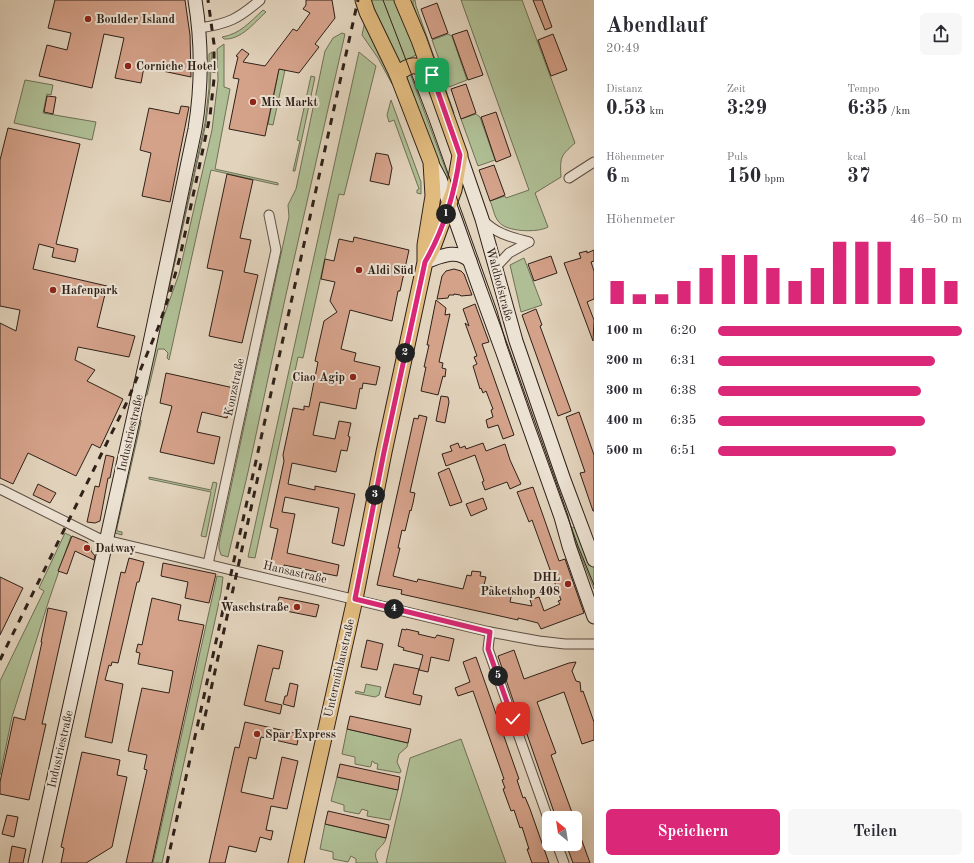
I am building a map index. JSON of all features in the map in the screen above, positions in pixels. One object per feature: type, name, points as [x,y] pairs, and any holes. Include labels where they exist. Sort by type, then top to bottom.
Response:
[{"type":"main road","name":"Waldhofstraße","points":[[363,0],[367,12],[397,74],[432,162]]},
{"type":"main road","name":"Waldhofstraße","points":[[404,3],[432,75],[460,155]]},
{"type":"main road","points":[[397,74],[408,66],[413,65],[422,68],[432,75]]},
{"type":"main road","name":"Untermühlaustraße","points":[[425,262],[433,247],[450,204],[456,183],[460,155]]},
{"type":"main road","name":"Untermühlaustraße","points":[[296,863],[355,599],[384,452],[425,262],[425,245],[433,196],[432,162]]},
{"type":"street","name":"Industriestraße","points":[[34,863],[148,352],[195,129],[200,102],[201,80],[199,28],[195,0]]},
{"type":"street","points":[[199,28],[219,25],[232,21],[248,11],[260,0]]},
{"type":"street","name":"Waldhofstraße","points":[[460,155],[482,220],[511,324],[561,473],[594,560]]},
{"type":"street","name":"Waldhofstraße","points":[[432,162],[450,204],[556,504],[594,617]]},
{"type":"street","points":[[569,178],[594,162]]},
{"type":"street","name":"Konzstraße","points":[[208,564],[276,250],[269,215]]},
{"type":"street","points":[[482,220],[499,233],[529,242],[509,253],[496,267]]},
{"type":"street","points":[[425,262],[453,254],[461,255],[470,261]]},
{"type":"street","points":[[489,316],[501,330],[507,329],[511,324]]},
{"type":"street","name":"Hansastraße","points":[[0,489],[98,538],[490,632],[539,642],[594,644]]},
{"type":"street","points":[[490,632],[488,649],[545,811]]},
{"type":"street","points":[[560,851],[564,863]]},
{"type":"green space","points":[[370,0],[395,0],[418,54],[400,63]]},
{"type":"green space","points":[[413,0],[415,0],[454,113],[451,114],[413,5]]},
{"type":"green space","points":[[461,0],[522,0],[575,143],[566,151],[562,158],[561,177],[535,193],[548,227],[543,229],[530,231],[508,228],[497,220],[495,215],[490,201],[505,196],[506,198],[529,190]]},
{"type":"green space","points":[[263,10],[266,12],[242,34],[230,39],[224,39],[222,37],[239,30]]},
{"type":"green space","points":[[365,21],[393,81],[392,84],[378,58],[362,35]]},
{"type":"green space","points":[[342,33],[345,34],[228,557],[221,555],[219,543],[289,217],[288,205],[296,189],[325,51],[333,38]]},
{"type":"green space","points":[[448,34],[452,36],[467,80],[449,87],[432,40]]},
{"type":"green space","points":[[224,44],[224,87],[230,89],[215,169],[278,183],[278,185],[211,170],[169,360],[167,358],[168,353],[164,349],[158,349],[147,395],[144,396],[156,338],[179,274],[212,130],[218,80],[217,49]]},
{"type":"green space","points":[[212,52],[210,88],[206,123],[168,293],[205,123],[209,88],[209,54]]},
{"type":"green space","points":[[359,52],[376,66],[344,195],[339,194],[303,358],[298,357],[255,558],[248,557]]},
{"type":"green space","points":[[279,69],[285,70],[273,125],[268,124]]},
{"type":"green space","points":[[410,73],[450,181],[448,187],[406,75]]},
{"type":"green space","points":[[311,76],[315,77],[295,171],[293,171],[300,141],[297,140]]},
{"type":"green space","points":[[25,80],[53,85],[51,95],[47,94],[43,113],[96,122],[92,140],[14,123]]},
{"type":"green space","points":[[391,100],[421,182],[421,194],[417,193],[417,190],[419,189],[394,120],[389,122],[387,115]]},
{"type":"green space","points":[[476,114],[480,117],[495,160],[478,166],[461,119]]},
{"type":"green space","points":[[524,258],[542,305],[521,312],[510,265]]},
{"type":"green space","points":[[139,420],[141,420],[141,422],[117,528],[117,531],[122,532],[122,535],[115,533],[114,530]]},
{"type":"green space","points":[[149,477],[211,490],[213,482],[217,483],[206,537],[201,536],[211,492],[149,479]]},
{"type":"green space","points":[[577,526],[594,568],[594,589],[570,529]]},
{"type":"green space","points":[[65,533],[71,536],[12,717],[0,775],[0,681],[44,591],[39,588]]},
{"type":"green space","points":[[217,576],[223,577],[221,593],[162,863],[153,863]]},
{"type":"green space","points":[[366,684],[381,687],[379,695],[375,697],[355,693],[356,691],[364,693]]},
{"type":"green space","points":[[347,729],[408,743],[407,747],[399,754],[397,762],[401,771],[400,773],[377,769],[378,764],[372,761],[370,767],[355,764],[355,757],[342,754]]},
{"type":"green space","points":[[461,739],[506,863],[386,863],[410,758]]},
{"type":"green space","points":[[337,777],[398,790],[390,820],[367,816],[368,811],[362,809],[359,814],[344,811],[344,805],[331,801]]},
{"type":"green space","points":[[325,824],[386,838],[385,842],[376,851],[378,863],[356,863],[356,859],[351,856],[348,862],[333,859],[333,852],[320,849]]},
{"type":"building","points":[[55,0],[185,0],[190,35],[191,77],[144,67],[141,83],[115,78],[124,38],[104,34],[92,88],[39,76],[47,45],[67,50],[71,33],[48,28]]},
{"type":"building","points":[[306,0],[332,0],[335,18],[315,44],[319,47],[299,73],[279,69],[265,136],[229,129],[239,79],[233,78],[238,57],[236,56],[242,49],[249,54],[243,62],[265,66],[293,29],[297,31],[310,13],[303,9],[306,5]]},
{"type":"building","points":[[533,0],[542,0],[552,27],[545,30]]},
{"type":"building","points":[[437,3],[448,33],[432,39],[421,9]]},
{"type":"building","points":[[467,30],[483,75],[468,80],[452,35]]},
{"type":"building","points":[[553,34],[567,70],[551,76],[538,40]]},
{"type":"building","points":[[466,84],[476,113],[461,119],[451,89]]},
{"type":"building","points":[[47,96],[56,97],[53,114],[44,112]]},
{"type":"building","points":[[181,106],[189,107],[170,202],[142,196],[151,153],[140,150],[149,108],[179,114]]},
{"type":"building","points":[[496,112],[511,156],[496,162],[481,117]]},
{"type":"building","points":[[8,128],[80,144],[56,244],[78,249],[75,262],[52,257],[54,248],[39,244],[33,269],[107,286],[97,327],[135,336],[129,357],[78,347],[75,360],[95,370],[87,381],[123,399],[100,448],[92,444],[76,476],[28,453],[13,484],[0,478],[0,323],[16,331],[20,310],[0,306],[0,160]]},
{"type":"building","points":[[376,153],[388,155],[392,168],[389,185],[370,181]]},
{"type":"building","points":[[494,165],[505,195],[490,201],[479,170]]},
{"type":"building","points":[[227,174],[253,180],[240,238],[251,240],[244,272],[258,275],[242,343],[209,336],[223,271],[207,268]]},
{"type":"building","points":[[354,237],[409,250],[392,321],[350,310],[341,349],[356,353],[354,361],[380,367],[376,385],[363,383],[362,389],[360,388],[356,409],[320,402],[313,435],[335,439],[339,421],[351,423],[347,451],[341,450],[336,472],[292,463],[288,484],[315,490],[315,486],[355,494],[344,546],[332,543],[339,508],[285,497],[282,512],[295,514],[287,553],[339,565],[337,576],[284,565],[283,569],[270,566],[278,529],[270,527],[284,461],[283,455],[293,408],[304,410],[304,406],[309,407],[318,362],[315,361],[324,321],[337,312],[330,301],[335,282],[321,279],[325,259],[334,261],[339,239],[353,242]]},
{"type":"building","points":[[594,250],[594,261],[591,262],[594,271],[594,299],[587,302],[594,320],[593,341],[564,263],[581,258],[579,253],[587,251],[587,253]]},
{"type":"building","points":[[551,256],[557,273],[534,281],[528,264]]},
{"type":"building","points":[[454,269],[461,271],[464,274],[472,295],[461,296],[454,294],[449,295],[448,298],[437,299],[442,276],[446,271]]},
{"type":"building","points":[[436,300],[446,308],[445,315],[450,314],[439,362],[443,363],[442,368],[446,369],[445,377],[443,376],[438,395],[421,391],[429,345],[427,345]]},
{"type":"building","points":[[475,304],[489,342],[482,344],[514,435],[503,439],[498,425],[488,428],[486,420],[493,417],[491,410],[493,409],[486,391],[483,393],[481,388],[480,389],[473,366],[477,364],[474,357],[477,356],[465,323],[469,326],[463,309]]},
{"type":"building","points":[[536,309],[542,325],[540,326],[571,411],[558,416],[522,315]]},
{"type":"building","points":[[166,373],[234,388],[227,418],[202,412],[197,432],[220,437],[214,464],[160,452],[172,406],[160,403]]},
{"type":"building","points":[[441,396],[448,397],[449,402],[445,423],[436,421]]},
{"type":"building","points":[[579,412],[594,455],[594,511],[580,473],[585,472],[566,417]]},
{"type":"building","points":[[419,415],[427,417],[410,492],[415,493],[405,531],[402,530],[398,548],[400,548],[393,576],[417,582],[418,579],[463,589],[467,575],[471,576],[472,571],[481,572],[480,576],[486,577],[484,585],[512,592],[510,602],[532,606],[530,600],[539,597],[544,611],[560,604],[558,601],[561,600],[532,520],[529,522],[517,492],[533,487],[559,561],[565,559],[584,613],[541,629],[538,623],[518,618],[518,620],[401,594],[402,590],[377,585],[414,418],[418,419]]},
{"type":"building","points":[[458,443],[460,448],[465,446],[466,449],[483,443],[486,451],[505,444],[510,460],[521,484],[510,489],[507,482],[485,490],[482,482],[484,481],[475,455],[446,466],[442,454],[452,451],[450,446]]},
{"type":"building","points":[[106,455],[114,457],[110,478],[108,478],[100,521],[95,523],[87,522],[95,486],[99,487]]},
{"type":"building","points":[[449,468],[462,502],[450,506],[438,473]]},
{"type":"building","points":[[38,484],[56,493],[50,503],[33,495]]},
{"type":"building","points":[[483,498],[487,509],[471,516],[466,504]]},
{"type":"building","points":[[72,536],[87,542],[95,556],[94,560],[75,551],[67,574],[58,571]]},
{"type":"building","points":[[129,558],[144,562],[139,582],[137,582],[118,663],[112,662],[111,666],[109,665],[105,680],[123,684],[112,743],[85,737],[121,572],[125,573]]},
{"type":"building","points":[[163,563],[216,574],[209,603],[185,598],[188,582],[161,576]]},
{"type":"building","points":[[0,577],[23,588],[0,635]]},
{"type":"building","name":"Waschstraße","points":[[279,597],[319,605],[316,617],[276,609]]},
{"type":"building","points":[[152,598],[181,605],[178,620],[204,625],[152,863],[126,863],[147,770],[144,769],[147,755],[128,751],[142,688],[169,693],[173,671],[138,664],[140,653],[136,652],[138,644],[142,645]]},
{"type":"building","points":[[48,608],[67,612],[42,724],[46,724],[29,800],[0,794],[0,782],[14,717],[25,720]]},
{"type":"building","points":[[402,629],[419,632],[418,634],[435,638],[437,635],[454,639],[449,661],[431,657],[428,672],[419,670],[423,655],[403,650],[404,648],[398,646]]},
{"type":"building","points":[[367,640],[383,644],[377,670],[361,667]]},
{"type":"building","points":[[258,645],[283,651],[279,669],[273,668],[265,701],[282,705],[280,714],[244,705]]},
{"type":"building","points":[[514,650],[524,679],[569,663],[576,662],[572,671],[576,681],[580,682],[581,692],[583,691],[594,722],[594,740],[582,744],[564,692],[537,702],[556,753],[551,755],[571,811],[554,811],[498,656]]},
{"type":"building","points":[[476,657],[519,779],[517,780],[523,798],[525,797],[530,809],[542,843],[542,851],[545,851],[549,863],[532,863],[522,827],[520,828],[514,810],[511,811],[503,789],[505,788],[502,780],[504,779],[473,691],[458,696],[455,688],[470,682],[463,662]]},
{"type":"building","points":[[394,664],[419,669],[413,694],[422,696],[420,705],[385,697]]},
{"type":"building","points":[[290,683],[298,685],[294,707],[283,704],[285,696],[287,696]]},
{"type":"building","points":[[350,716],[411,729],[408,743],[347,729]]},
{"type":"building","points":[[245,722],[299,734],[297,745],[261,737],[256,759],[249,757],[241,792],[273,799],[282,757],[298,761],[287,809],[271,806],[266,830],[273,831],[271,840],[260,837],[256,852],[229,846],[225,863],[209,863],[235,747],[239,748]]},
{"type":"building","points":[[82,752],[120,760],[117,775],[127,777],[112,847],[86,863],[61,863],[64,848],[61,847]]},
{"type":"building","points":[[340,764],[400,777],[398,790],[337,777]]},
{"type":"building","points":[[328,811],[389,825],[386,838],[325,824]]},
{"type":"building","points":[[7,815],[18,817],[14,837],[2,834]]},
{"type":"building","points":[[582,841],[590,863],[573,863],[569,851],[582,851]]},
{"type":"building","points":[[12,846],[26,849],[23,863],[9,863]]},
{"type":"tram line","points":[[383,0],[429,120],[497,311],[506,343],[533,421],[578,546],[594,585]]},
{"type":"railway","points":[[0,660],[126,404],[158,328],[170,293],[180,257],[210,116],[214,79],[214,44],[208,0]]},
{"type":"railway","points":[[167,863],[358,0]]},
{"type":"railway","points":[[202,730],[261,463]]},
{"type":"place","name":"Boulder Island","points":[[88,19]]},
{"type":"place","name":"Corniche Hotel","points":[[128,66]]},
{"type":"place","name":"Mix Markt","points":[[253,102]]},
{"type":"place","name":"Aldi Süd","points":[[359,270]]},
{"type":"place","name":"Hafenpark","points":[[53,290]]},
{"type":"place","name":"Ciao Agip","points":[[353,377]]},
{"type":"place","name":"Datway","points":[[87,548]]},
{"type":"place","name":"DHL Paketshop 408","points":[[568,584]]},
{"type":"place","name":"Waschstraße","points":[[297,607]]},
{"type":"place","name":"Spar Express","points":[[257,734]]},
{"type":"route","points":[[432,75],[460,155],[456,183],[450,204],[433,247],[425,262],[384,452],[355,599],[490,632],[488,649],[513,719]]}]
